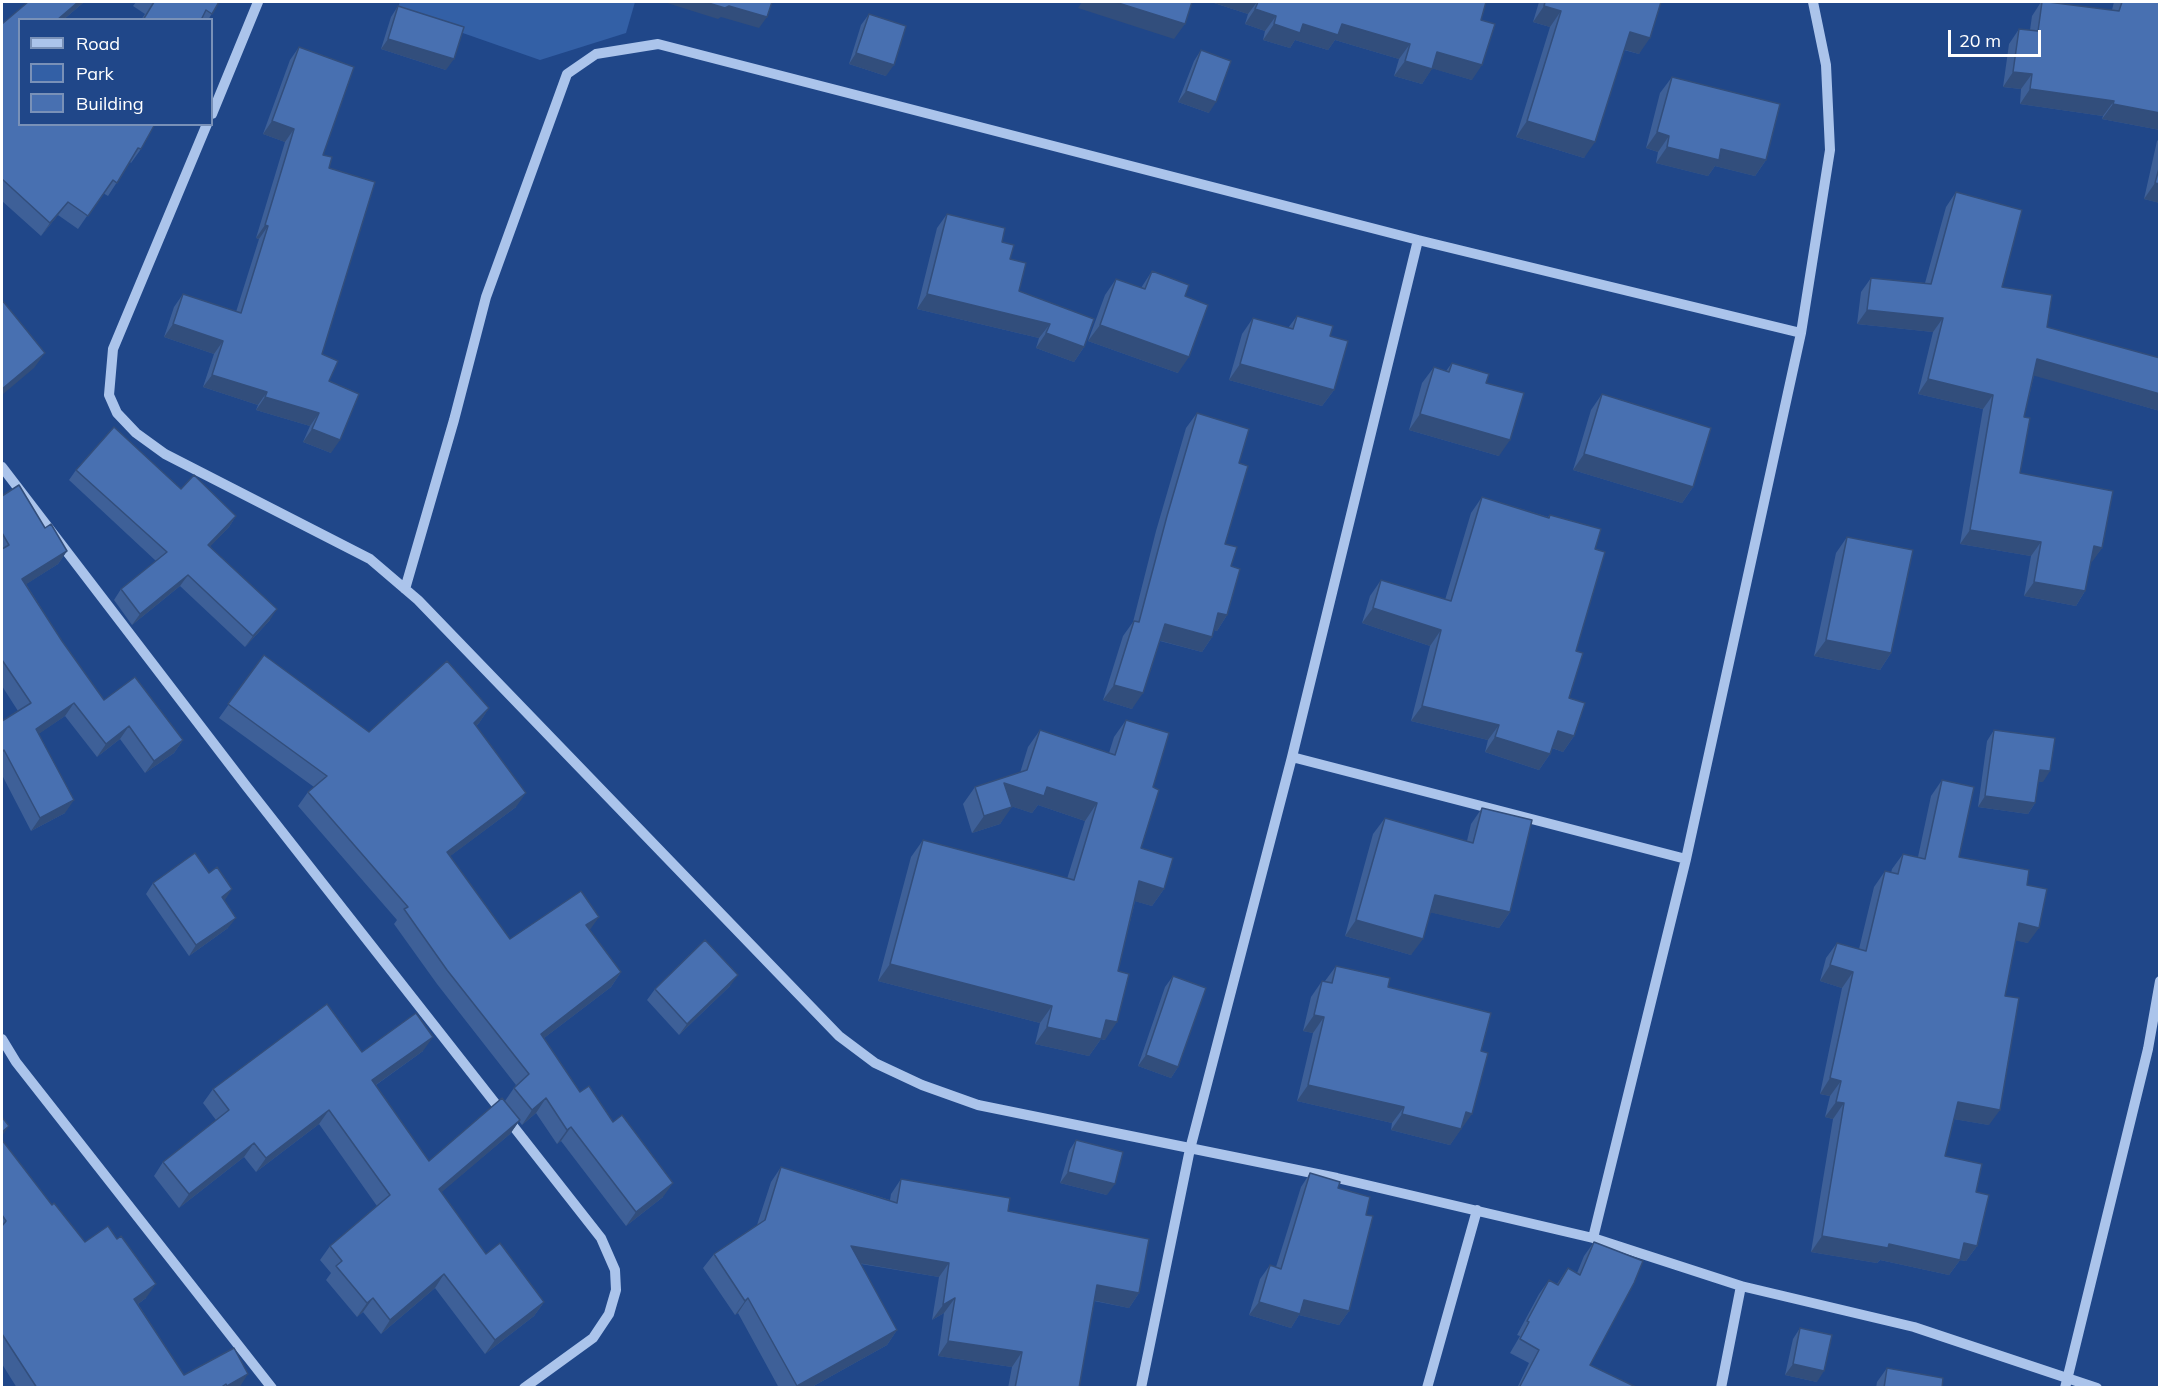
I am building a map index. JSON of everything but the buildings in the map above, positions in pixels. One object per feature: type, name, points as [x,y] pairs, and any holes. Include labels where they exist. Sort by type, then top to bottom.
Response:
[{"type":"street","points":[[213,112],[258,2]]},
{"type":"street","points":[[1593,1238],[1686,859],[1801,333],[1830,150],[1826,65],[1813,2]]},
{"type":"street","points":[[405,589],[454,420],[486,297],[567,74],[596,54],[658,44],[1418,240],[1801,333]]},
{"type":"street","points":[[206,126],[113,349],[109,395],[117,413],[136,433],[165,454],[370,559],[405,589],[498,682],[839,1036],[875,1063],[922,1085],[978,1105],[1337,1178],[1593,1238],[1741,1286],[1914,1327],[2066,1383],[2097,1388]]},
{"type":"street","points":[[1141,1388],[1190,1149],[1292,757],[1418,240]]},
{"type":"street","points":[[2,467],[17,490],[248,787],[602,1238],[615,1270],[616,1290],[609,1314],[593,1338],[524,1388]]},
{"type":"street","points":[[1292,757],[1686,859]]},
{"type":"street","points":[[2066,1383],[2148,1050],[2160,981]]},
{"type":"street","points":[[2,1039],[16,1062],[272,1388]]},
{"type":"street","points":[[1427,1388],[1477,1210]]},
{"type":"street","points":[[1721,1388],[1741,1286]]},
{"type":"green space","points":[[400,2],[635,2],[626,33],[540,60],[397,10]]}]
